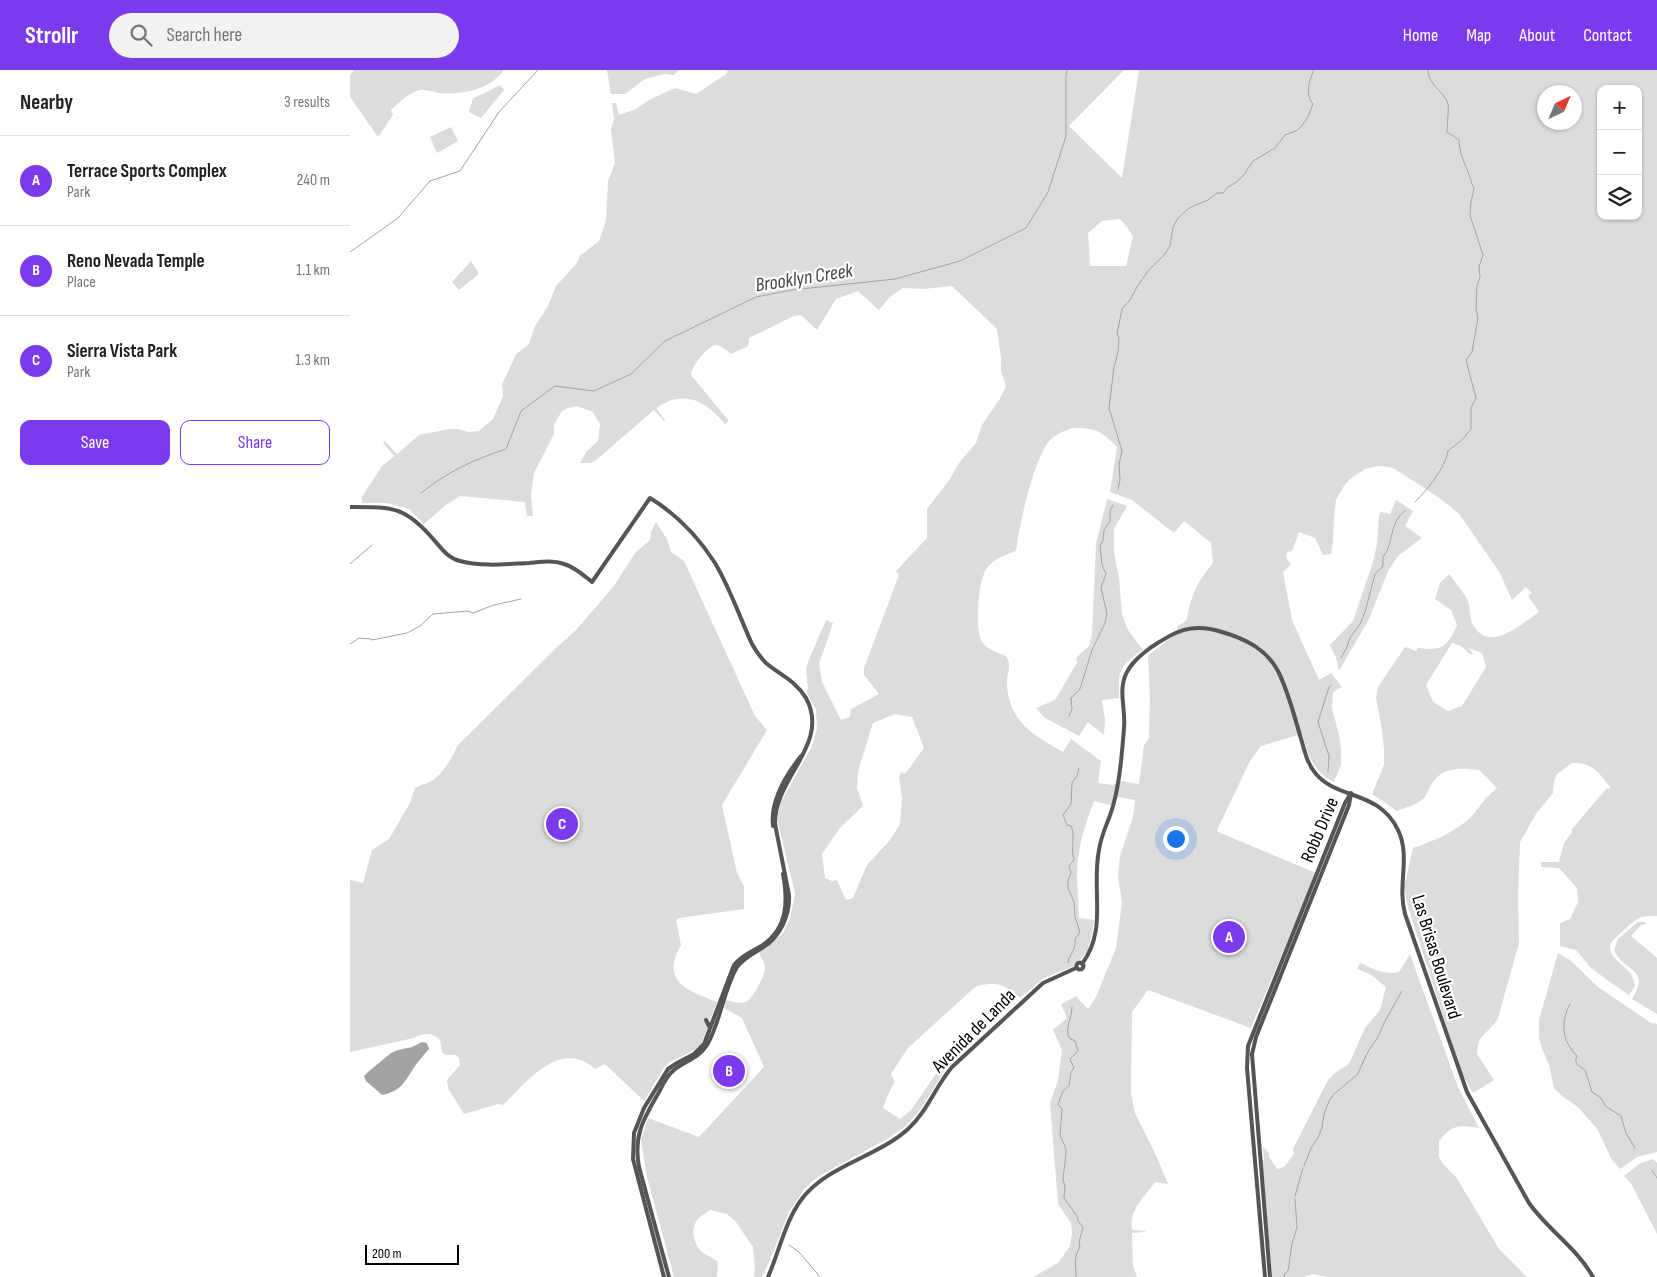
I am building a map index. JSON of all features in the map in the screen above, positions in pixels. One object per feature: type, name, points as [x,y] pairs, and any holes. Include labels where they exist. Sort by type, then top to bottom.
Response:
[{"type":"street","points":[[350,507],[382,507],[394,509],[405,514],[416,520],[448,555],[458,561],[498,564],[554,562],[574,568],[592,582],[650,498],[677,518],[710,556],[720,572],[758,654],[766,663],[793,682],[806,697],[812,722],[809,741],[778,792],[772,811],[773,829],[786,889],[783,918],[770,939],[741,958],[734,965],[706,1041],[699,1050],[672,1065],[664,1074],[640,1116],[634,1133],[632,1150],[634,1168],[664,1277]]},
{"type":"street","name":"Las Brisas Boulevard","points":[[1161,640],[1175,632],[1198,627],[1217,630],[1238,637],[1257,647],[1272,662],[1280,675],[1312,770],[1325,783],[1379,808],[1390,818],[1399,832],[1404,853],[1401,892],[1404,914],[1462,1082],[1471,1101],[1535,1211],[1576,1252],[1594,1277]]},
{"type":"street","name":"Avenida de Landa","points":[[768,1277],[793,1214],[801,1200],[813,1187],[826,1177],[892,1141],[907,1130],[924,1111],[952,1067],[1043,983],[1076,968],[1081,970],[1083,967],[1082,964],[1092,950],[1095,939],[1098,913],[1098,852],[1116,794],[1125,723],[1122,690],[1124,679],[1133,664],[1161,640]]},
{"type":"street","points":[[669,1277],[639,1167],[637,1149],[639,1133],[644,1118],[669,1075],[676,1068],[698,1055],[707,1044],[737,967],[742,960],[772,941],[780,931],[789,907],[789,895],[775,824],[775,812],[781,793],[801,760],[802,754]]},
{"type":"street","name":"Robb Drive","points":[[1265,1277],[1247,1068],[1248,1046],[1319,865],[1345,803],[1351,794]]},
{"type":"street","name":"Robb Drive","points":[[1270,1277],[1252,1066],[1253,1049],[1349,805],[1351,794]]},
{"type":"street","points":[[706,1020],[710,1028]]},
{"type":"shaded area","points":[[354,70],[503,71],[483,87],[466,92],[439,93],[422,90],[412,93],[391,110],[393,115],[378,137],[350,97],[350,75]]},
{"type":"shaded area","points":[[607,70],[679,70],[674,75],[664,74],[645,79],[625,94],[611,94]]},
{"type":"shaded area","points":[[728,70],[1124,70],[1069,126],[1122,178],[1139,70],[1657,70],[1657,916],[1647,916],[1636,920],[1613,940],[1610,945],[1614,958],[1629,972],[1633,979],[1635,986],[1629,995],[1590,967],[1576,950],[1560,946],[1560,923],[1570,919],[1578,902],[1577,888],[1559,868],[1541,867],[1541,862],[1559,862],[1564,843],[1572,829],[1606,789],[1611,788],[1595,770],[1585,764],[1572,763],[1557,774],[1553,793],[1536,814],[1520,842],[1519,943],[1498,1018],[1479,1041],[1477,1051],[1477,1054],[1494,1080],[1473,1093],[1462,1074],[1408,907],[1404,887],[1413,848],[1456,829],[1471,817],[1497,788],[1479,770],[1458,769],[1440,775],[1430,786],[1426,796],[1419,802],[1397,811],[1372,794],[1384,765],[1384,749],[1376,698],[1378,687],[1405,647],[1416,651],[1418,648],[1439,648],[1447,643],[1450,638],[1457,625],[1451,610],[1435,599],[1440,583],[1449,574],[1467,599],[1473,625],[1480,633],[1488,637],[1506,634],[1539,612],[1528,596],[1532,593],[1526,587],[1512,600],[1500,573],[1460,515],[1450,506],[1395,469],[1378,466],[1365,469],[1350,479],[1336,500],[1331,554],[1323,555],[1315,538],[1299,532],[1292,551],[1287,552],[1286,558],[1291,564],[1283,572],[1292,620],[1319,680],[1331,673],[1342,687],[1333,692],[1332,708],[1339,735],[1341,765],[1334,782],[1327,778],[1312,762],[1302,734],[1261,746],[1250,761],[1217,830],[1316,873],[1251,1028],[1148,990],[1132,1012],[1131,1093],[1135,1113],[1168,1184],[1155,1182],[1138,1204],[1133,1216],[1132,1230],[1145,1231],[1132,1233],[1133,1266],[1137,1277],[1033,1277],[1058,1263],[1070,1246],[1071,1223],[1058,1204],[1050,1103],[1058,1080],[1062,1050],[1053,1030],[1067,1018],[1061,1004],[1076,996],[1088,1009],[1096,997],[1116,948],[1122,902],[1118,877],[1120,856],[1133,817],[1135,800],[1119,797],[1110,805],[1094,801],[1080,844],[1077,872],[1079,918],[1094,920],[1087,953],[1074,966],[1044,978],[1020,998],[1004,986],[988,984],[975,987],[908,1048],[891,1074],[895,1082],[883,1108],[900,1119],[911,1110],[938,1071],[967,1045],[967,1048],[947,1067],[920,1110],[907,1125],[889,1138],[819,1176],[805,1188],[789,1212],[762,1277],[754,1277],[753,1247],[736,1222],[727,1214],[710,1210],[697,1220],[694,1236],[696,1244],[701,1251],[718,1262],[717,1277],[674,1277],[647,1177],[641,1140],[648,1118],[699,1137],[764,1067],[742,1018],[724,1008],[726,1000],[743,1003],[752,996],[763,976],[765,968],[759,953],[783,933],[790,919],[795,893],[777,819],[781,802],[812,746],[817,728],[816,710],[806,691],[808,689],[806,669],[808,662],[826,620],[833,623],[819,664],[822,682],[841,720],[850,717],[851,709],[879,694],[864,675],[864,668],[899,575],[896,571],[927,538],[927,509],[950,479],[959,463],[976,443],[982,425],[1006,386],[1001,371],[997,329],[952,286],[923,289],[903,288],[890,297],[879,310],[858,291],[836,299],[817,330],[801,315],[794,316],[749,338],[748,346],[731,354],[723,347],[717,345],[705,352],[694,367],[691,375],[729,421],[725,424],[702,404],[694,400],[676,399],[656,408],[664,421],[654,410],[595,461],[580,463],[587,451],[598,441],[600,424],[593,412],[577,406],[562,411],[554,425],[554,434],[534,473],[531,494],[533,516],[527,516],[525,502],[460,496],[424,524],[409,509],[387,503],[362,503],[362,497],[382,466],[394,456],[383,443],[385,441],[397,454],[419,435],[450,429],[469,432],[479,431],[493,419],[503,396],[502,384],[516,354],[529,344],[535,326],[548,306],[556,286],[577,263],[580,256],[599,241],[606,221],[608,181],[615,163],[611,129],[614,119],[612,103],[616,103],[619,115],[636,109],[649,100],[675,88],[696,94],[726,74]],"holes":[[[1120,219],[1133,237],[1126,266],[1090,266],[1088,233],[1102,221]],[[1072,428],[1097,431],[1117,447],[1110,492],[1132,500],[1174,533],[1184,521],[1211,543],[1213,563],[1196,589],[1190,603],[1187,620],[1177,627],[1177,635],[1148,656],[1150,696],[1149,738],[1144,745],[1139,784],[1121,781],[1113,785],[1098,783],[1101,761],[1071,739],[1063,752],[1026,727],[1013,710],[1009,699],[1007,686],[1009,664],[1006,656],[986,646],[979,634],[978,604],[984,574],[993,562],[1016,551],[1024,509],[1039,460],[1051,439]],[[1452,643],[1461,646],[1471,655],[1473,653],[1468,648],[1482,653],[1486,667],[1462,706],[1448,711],[1433,702],[1426,685]],[[895,714],[912,717],[924,748],[905,774],[901,772],[899,777],[902,798],[900,824],[890,840],[867,865],[853,898],[846,900],[837,880],[832,881],[825,878],[822,854],[840,828],[863,806],[857,788],[858,771],[873,723]]]},
{"type":"shaded area","points":[[500,85],[504,90],[481,118],[469,112],[473,98]]},
{"type":"shaded area","points":[[451,127],[458,141],[437,153],[430,137]]},
{"type":"shaded area","points":[[471,261],[479,274],[459,290],[452,282]]},
{"type":"shaded area","points":[[1107,499],[1127,506],[1114,529],[1114,553],[1119,577],[1122,614],[1128,630],[1143,650],[1129,660],[1122,669],[1119,680],[1119,698],[1102,700],[1105,720],[1104,735],[1088,722],[1079,736],[1045,718],[1036,708],[1055,700],[1077,663],[1076,658],[1089,646],[1092,635],[1096,544]]},
{"type":"shaded area","points":[[1396,500],[1413,511],[1405,526],[1422,538],[1398,556],[1388,571],[1369,619],[1339,671],[1330,645],[1353,621],[1373,562],[1377,544],[1379,516],[1381,512],[1390,514]]},
{"type":"shaded area","points":[[656,522],[667,539],[671,552],[684,561],[755,716],[767,730],[722,805],[737,873],[744,886],[744,909],[676,920],[681,945],[675,958],[675,976],[687,988],[717,1002],[701,1044],[693,1051],[665,1066],[644,1101],[605,1064],[595,1069],[582,1061],[569,1058],[557,1061],[533,1075],[503,1105],[498,1104],[464,1114],[448,1088],[447,1080],[460,1065],[459,1058],[456,1055],[446,1055],[442,1052],[440,1040],[437,1037],[424,1034],[414,1038],[350,1052],[350,880],[363,883],[372,850],[389,839],[410,803],[415,788],[430,782],[438,776],[450,761],[457,746],[576,630],[614,586],[635,553],[650,540],[651,532]]},
{"type":"shaded area","points":[[1638,922],[1645,922],[1646,924],[1641,925],[1631,936],[1657,958],[1657,1014],[1632,999],[1639,981],[1637,975],[1618,957],[1614,950],[1618,939]]},
{"type":"shaded area","points":[[1558,953],[1570,960],[1598,987],[1651,1023],[1657,1024],[1657,1152],[1637,1157],[1620,1169],[1611,1158],[1598,1130],[1578,1107],[1554,1088],[1549,1065],[1541,1046],[1539,1020]]},
{"type":"shaded area","points":[[1410,954],[1458,1087],[1479,1128],[1461,1126],[1448,1131],[1439,1141],[1439,1157],[1456,1177],[1499,1249],[1527,1277],[1328,1277],[1313,1274],[1304,1277],[1272,1277],[1262,1160],[1264,1160],[1263,1147],[1269,1153],[1269,1157],[1277,1169],[1284,1167],[1294,1154],[1293,1149],[1328,1080],[1336,1072],[1349,1064],[1365,1028],[1380,1010],[1386,987],[1370,974],[1357,969],[1360,963],[1379,971],[1394,973],[1399,972]]},
{"type":"shaded area","points":[[422,1042],[427,1043],[429,1049],[399,1088],[382,1095],[366,1081],[364,1076],[391,1053]]},
{"type":"shaded area","points":[[1653,1159],[1657,1163],[1657,1234],[1632,1185],[1624,1176],[1639,1164]]},
{"type":"waterway","points":[[350,252],[398,218],[430,181],[460,171],[499,112],[538,70]]},
{"type":"waterway","name":"Brooklyn Creek","points":[[421,493],[462,467],[506,449],[521,411],[555,386],[594,391],[631,374],[665,341],[756,297],[792,290],[895,279],[960,261],[1026,228],[1048,192],[1066,136],[1067,70]]},
{"type":"waterway","points":[[1118,489],[1120,480],[1119,464],[1122,451],[1109,408],[1114,367],[1118,352],[1119,337],[1117,334],[1122,309],[1130,300],[1148,271],[1170,246],[1173,227],[1178,218],[1189,208],[1208,200],[1217,193],[1223,193],[1243,176],[1253,161],[1275,148],[1285,135],[1301,127],[1308,117],[1313,104],[1308,92],[1314,70]]},
{"type":"waterway","points":[[1415,502],[1440,471],[1448,451],[1463,439],[1471,429],[1471,408],[1476,398],[1466,360],[1472,352],[1478,318],[1476,309],[1477,286],[1480,277],[1479,267],[1483,255],[1470,215],[1474,188],[1461,155],[1459,140],[1447,132],[1448,104],[1430,80],[1428,70]]},
{"type":"waterway","points":[[1069,716],[1072,709],[1071,698],[1080,689],[1092,650],[1105,623],[1107,614],[1101,588],[1106,574],[1102,565],[1100,546],[1104,530],[1110,521],[1110,511],[1113,505]]},
{"type":"waterway","points":[[1341,658],[1365,612],[1375,574],[1383,566],[1383,557],[1389,545],[1396,521],[1405,511]]},
{"type":"waterway","points":[[350,564],[372,545]]},
{"type":"waterway","points":[[350,644],[359,638],[372,640],[407,633],[420,626],[433,614],[468,611],[473,613],[494,605],[521,599]]},
{"type":"waterway","points":[[1328,772],[1329,756],[1318,722],[1329,687],[1331,686]]},
{"type":"waterway","points":[[1068,963],[1075,939],[1080,932],[1075,917],[1074,902],[1068,888],[1071,873],[1069,866],[1074,860],[1073,834],[1071,826],[1067,825],[1063,815],[1071,804],[1072,783],[1077,776],[1079,768]]},
{"type":"waterway","points":[[1304,1166],[1311,1148],[1318,1138],[1329,1101],[1334,1094],[1357,1075],[1402,991]]},
{"type":"waterway","points":[[1570,1004],[1565,1018],[1564,1031],[1568,1044],[1577,1056],[1576,1063],[1585,1070],[1592,1092],[1601,1098],[1605,1106],[1621,1116],[1626,1133],[1635,1148]]},
{"type":"waterway","points":[[1072,1007],[1068,1034],[1069,1038],[1075,1041],[1078,1051],[1070,1059],[1074,1068],[1071,1072],[1069,1086],[1063,1091],[1058,1104],[1062,1109],[1060,1135],[1066,1149],[1063,1179],[1065,1187],[1064,1198],[1083,1227],[1076,1258],[1076,1277]]},
{"type":"waterway","points":[[1295,1196],[1303,1168]]},
{"type":"waterway","points":[[1652,1170],[1657,1178]]},
{"type":"waterway","points":[[1285,1277],[1284,1275],[1288,1271],[1297,1227],[1295,1199]]},
{"type":"waterway","points":[[789,1245],[799,1252],[820,1277]]},
{"type":"place","name":"Sierra Vista Park","points":[[562,824]]},
{"type":"place","name":"Terrace Sports Complex","points":[[1229,937]]},
{"type":"place","name":"Reno Nevada Temple","points":[[729,1071]]}]
